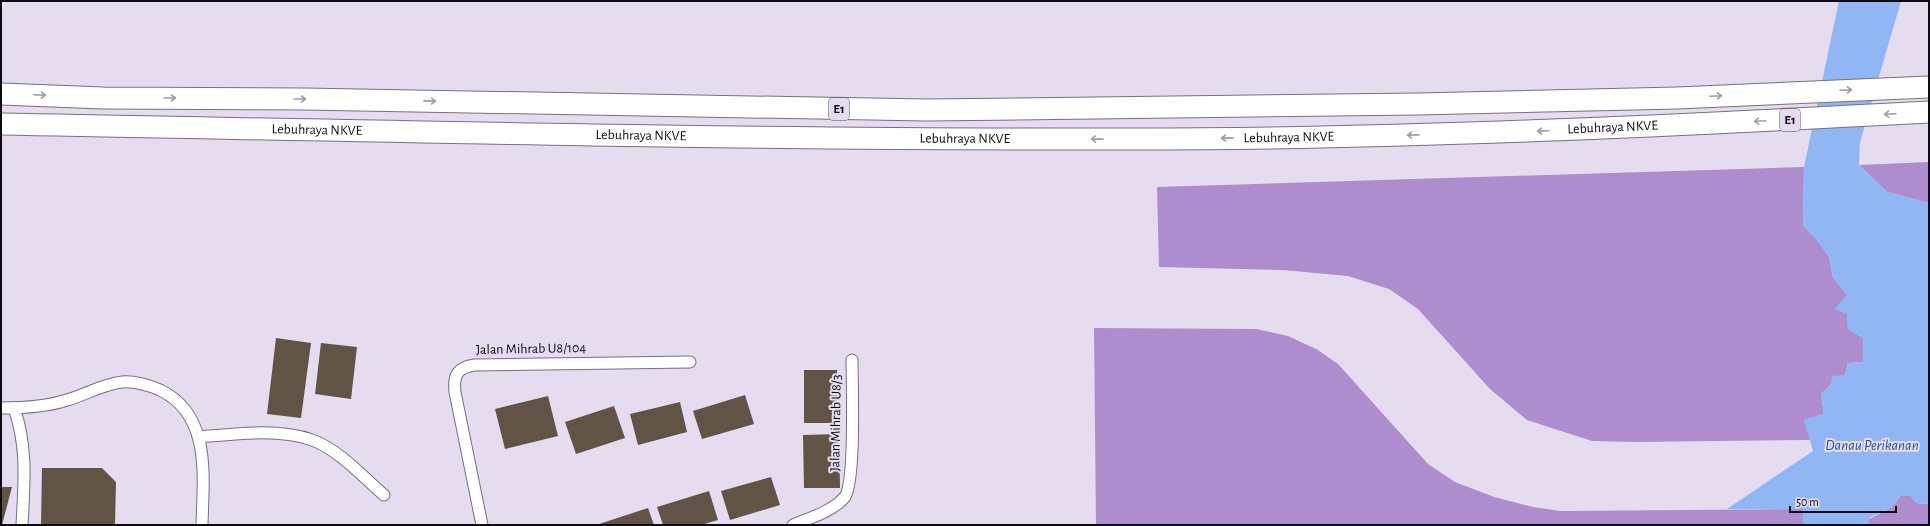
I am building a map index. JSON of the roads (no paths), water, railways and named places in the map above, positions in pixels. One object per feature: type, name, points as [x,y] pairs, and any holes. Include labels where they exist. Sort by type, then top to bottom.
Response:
[{"type":"highway","name":"Lebuhraya NKVE","points":[[1,94],[103,98],[304,99],[926,110],[1418,104],[1677,98],[1929,87]]},
{"type":"highway","name":"Lebuhraya NKVE","points":[[1,124],[678,135],[1137,139],[1420,134],[1652,127],[1929,112]]},
{"type":"street","name":"Jalan Mihrab U8/3","points":[[793,525],[830,509],[846,497],[851,474],[852,360]]},
{"type":"street","name":"Jalan Mihrab U8/104","points":[[482,525],[454,382],[459,371],[467,366],[476,365],[690,362]]},
{"type":"street","points":[[1,408],[14,408],[66,401],[121,382],[139,383],[164,392],[180,404],[192,418],[199,437],[203,469],[202,525]]},
{"type":"street","points":[[14,408],[21,428],[24,453],[25,483],[22,525]]},
{"type":"street","points":[[199,437],[268,434],[288,435],[311,440],[332,450],[384,495]]},
{"type":"water","name":"Danau Perikanan","points":[[1839,1],[1901,1],[1860,142],[1859,165],[1887,192],[1929,203],[1929,504],[1916,503],[1911,496],[1901,495],[1892,507],[1869,518],[1869,525],[1804,525],[1802,509],[1727,509],[1813,451],[1804,420],[1824,414],[1821,394],[1831,384],[1832,376],[1845,375],[1848,363],[1863,362],[1863,338],[1848,329],[1847,314],[1834,309],[1847,295],[1833,277],[1829,257],[1817,240],[1803,225],[1804,167]]}]
